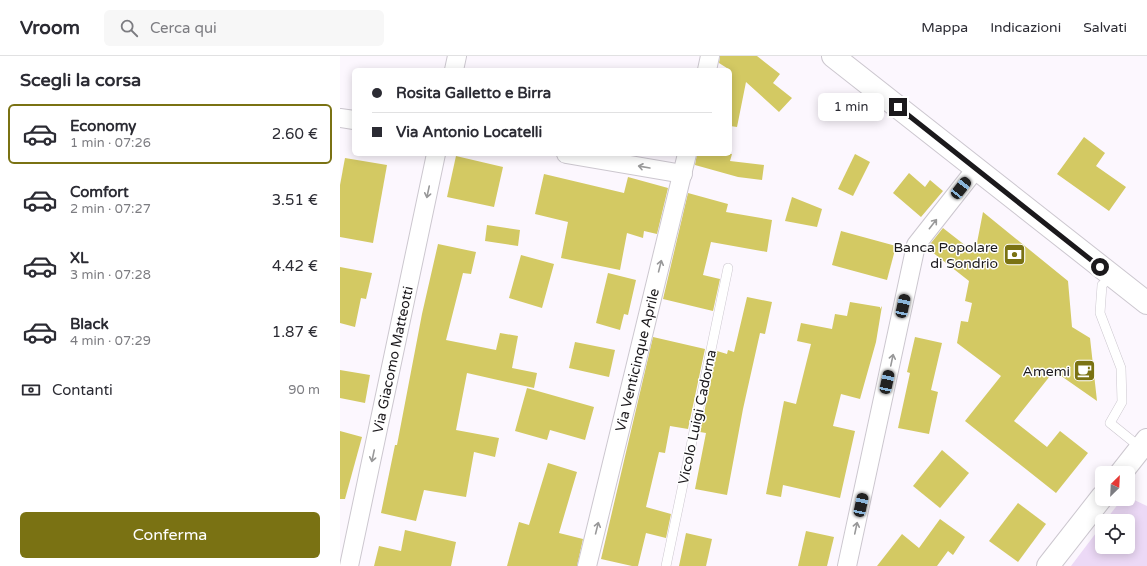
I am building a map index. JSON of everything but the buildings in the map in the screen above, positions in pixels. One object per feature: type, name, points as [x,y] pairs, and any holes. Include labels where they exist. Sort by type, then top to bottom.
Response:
[{"type":"main road","points":[[833,56],[1147,303]]},
{"type":"main road","points":[[1127,466],[1145,446]]},
{"type":"main road","points":[[1048,566],[1095,506]]},
{"type":"street","points":[[454,68],[457,56]]},
{"type":"street","points":[[707,68],[710,56]]},
{"type":"street","points":[[340,118],[352,120]]},
{"type":"street","name":"Via Giacomo Matteotti","points":[[350,566],[436,156]]},
{"type":"street","points":[[578,156],[683,174]]},
{"type":"street","name":"Via Venticinque Aprile","points":[[587,566],[687,156]]},
{"type":"street","points":[[848,566],[916,244],[976,170]]},
{"type":"lane","name":"Vicolo Luigi Cadorna","points":[[666,566],[728,268]]},
{"type":"lane","points":[[1112,276],[1102,285],[1100,314],[1121,368],[1122,402],[1110,423],[1145,446]]},
{"type":"shaded area","points":[[1135,500],[1147,506],[1147,566],[1071,566],[1095,534],[1095,554],[1135,554],[1135,514],[1110,514],[1117,506],[1135,506]]},
{"type":"place","name":"Banca Popolare di Sondrio","points":[[1014,255]]},
{"type":"place","name":"Amemi","points":[[1085,371]]},
{"type":"route","points":[[898,107],[1100,267]]}]
